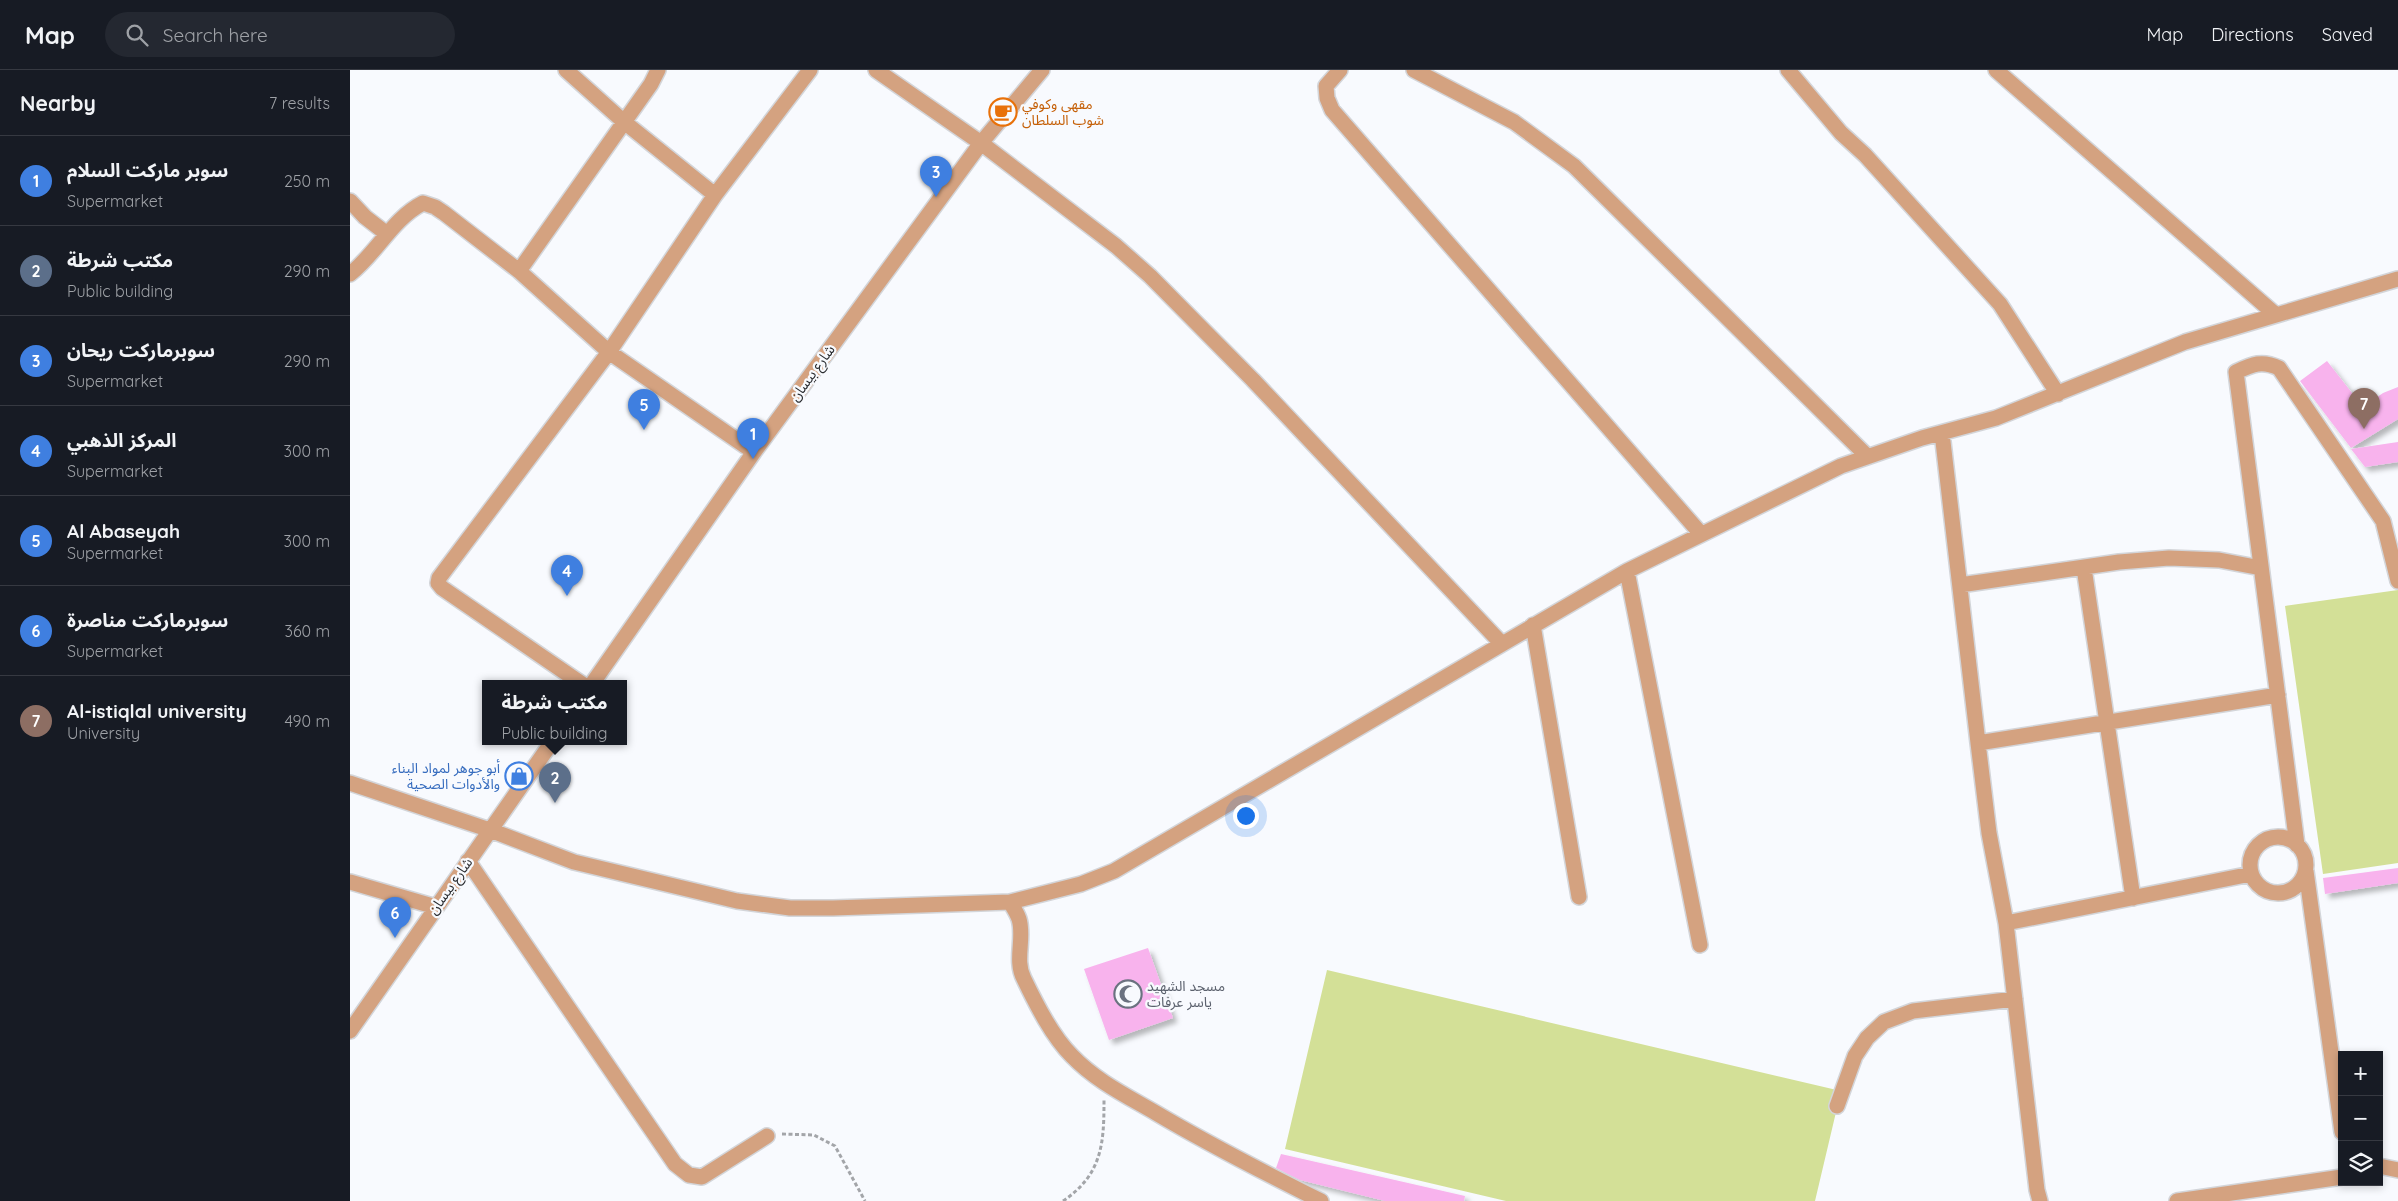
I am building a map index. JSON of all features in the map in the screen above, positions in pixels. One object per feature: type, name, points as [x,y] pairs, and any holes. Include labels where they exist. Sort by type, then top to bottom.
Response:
[{"type":"street","points":[[566,70],[623,121],[715,195]]},
{"type":"street","points":[[519,271],[658,70]]},
{"type":"street","points":[[576,680],[438,583],[443,573],[609,352],[715,195],[810,70]]},
{"type":"street","points":[[876,70],[981,143],[1116,246],[1150,276],[1252,380],[1502,644]]},
{"type":"street","name":"شارع بيسان","points":[[595,680],[754,452],[981,143],[1042,70]]},
{"type":"street","points":[[1340,70],[1326,86],[1326,98],[1332,110],[1701,534]]},
{"type":"street","points":[[1414,70],[1514,122],[1574,166],[1868,456]]},
{"type":"street","points":[[1788,70],[1841,133],[1864,155],[2000,304],[2058,394]]},
{"type":"street","points":[[1996,70],[2276,315]]},
{"type":"street","points":[[350,200],[365,217],[387,234]]},
{"type":"street","points":[[350,274],[361,266],[387,234],[415,207],[423,203],[434,206],[519,271],[609,352],[754,452]]},
{"type":"street","points":[[350,783],[490,830],[574,862],[698,893],[760,905],[833,908],[1010,902],[1081,884],[1114,871],[1627,571],[1841,466],[1942,433],[1996,418],[2185,342],[2398,279]]},
{"type":"street","points":[[2338,1103],[2306,871],[2303,852],[2298,845],[2236,372],[2251,365],[2268,363],[2280,368],[2383,521],[2398,581]]},
{"type":"street","points":[[1942,433],[1989,833],[2006,923],[2037,1190],[2040,1201]]},
{"type":"street","points":[[1960,585],[2119,562],[2190,558],[2219,560],[2262,568]]},
{"type":"street","points":[[2084,568],[2133,898]]},
{"type":"street","points":[[1627,571],[1700,945]]},
{"type":"street","points":[[1534,625],[1579,897]]},
{"type":"street","points":[[1978,743],[2278,695]]},
{"type":"street","name":"شارع بيسان","points":[[352,1025],[550,745]]},
{"type":"street","points":[[2298,845],[2281,837],[2263,842],[2251,855],[2251,874],[2261,888],[2278,894],[2296,887],[2306,871]]},
{"type":"street","points":[[468,861],[675,1164],[689,1175],[702,1177],[767,1136]]},
{"type":"street","points":[[2006,923],[2251,874]]},
{"type":"street","points":[[350,882],[436,907]]},
{"type":"street","points":[[1010,902],[1019,918],[1021,932],[1019,959],[1023,977],[1056,1035],[1070,1055],[1105,1083],[1233,1158],[1321,1201]]},
{"type":"street","points":[[1837,1106],[1855,1056],[1867,1038],[1884,1022],[1913,1011],[2015,998]]},
{"type":"street","points":[[2177,1201],[2338,1178]]},
{"type":"path","points":[[1063,1201],[1080,1188],[1098,1161],[1104,1137],[1105,1083]]},
{"type":"path","points":[[767,1136],[787,1133],[814,1135],[835,1146],[865,1201]]},
{"type":"green space","points":[[2398,590],[2398,863],[2323,874],[2285,606]]},
{"type":"green space","points":[[1327,970],[1841,1091],[1815,1201],[1506,1201],[1285,1149]]},
{"type":"building","points":[[2327,361],[2363,407],[2383,393],[2398,387],[2398,419],[2351,448],[2300,381]]},
{"type":"building","points":[[2398,442],[2398,462],[2365,467],[2351,449]]},
{"type":"building","points":[[2398,868],[2398,883],[2325,894],[2323,878]]},
{"type":"building","name":"مسجد الشهيد ياسر عرفات","points":[[1148,948],[1173,1018],[1109,1040],[1084,969]]},
{"type":"building","points":[[1281,1154],[1465,1196],[1464,1201],[1385,1201],[1300,1180],[1276,1168]]},
{"type":"place","name":"مقهى وكوفي شوب السلطان","points":[[1003,112]]},
{"type":"place","name":"سوبرماركت ريحان","points":[[936,197]]},
{"type":"place","name":"Al-istiqlal university","points":[[2364,429]]},
{"type":"place","name":"Al Abaseyah","points":[[644,430]]},
{"type":"place","name":"سوبر ماركت السلام","points":[[753,459]]},
{"type":"place","name":"المركز الذهبي","points":[[567,596]]},
{"type":"place","name":"أبو جوهر لمواد البناء والأدوات الصحية","points":[[519,776]]},
{"type":"place","name":"مكتب شرطة","points":[[555,803]]},
{"type":"place","name":"سوبرماركت مناصرة","points":[[395,938]]},
{"type":"place","name":"مسجد الشهيد ياسر عرفات","points":[[1128,994]]}]
